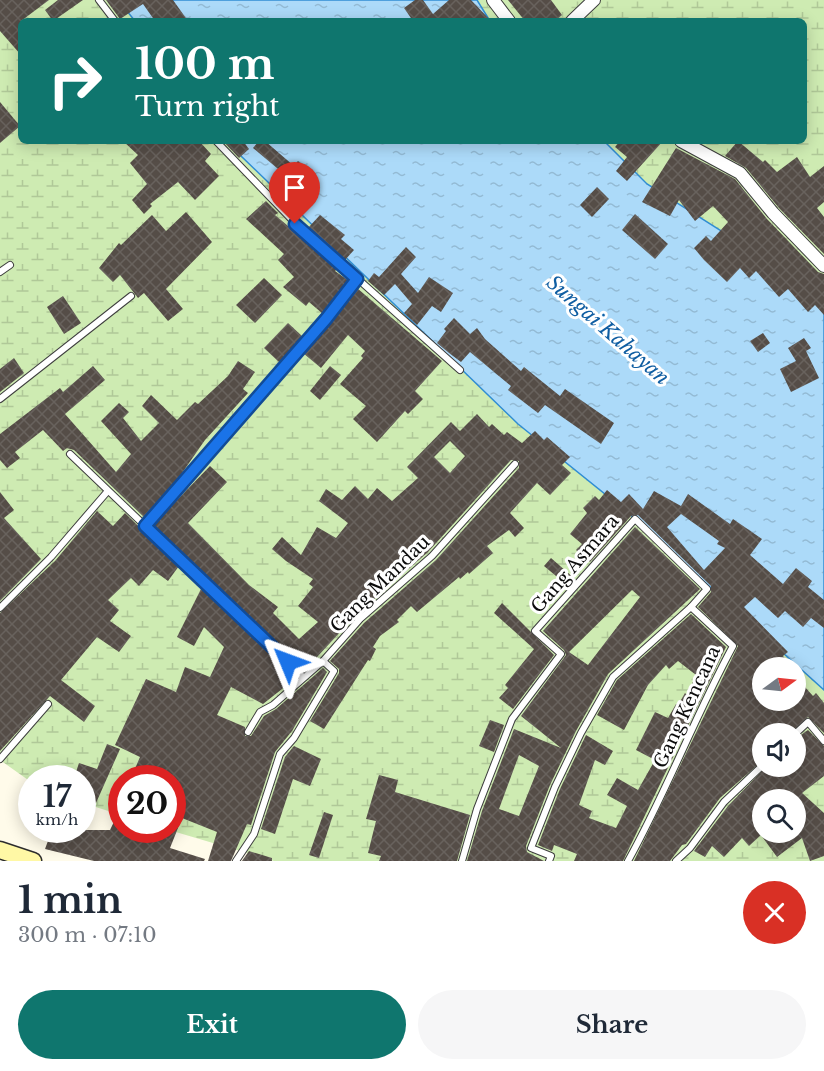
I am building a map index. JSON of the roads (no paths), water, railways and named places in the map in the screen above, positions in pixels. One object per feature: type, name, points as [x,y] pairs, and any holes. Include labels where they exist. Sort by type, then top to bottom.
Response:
[{"type":"street","points":[[493,0],[507,18]]},
{"type":"street","points":[[575,18],[594,0]]},
{"type":"street","points":[[687,144],[740,173],[773,213],[824,266]]},
{"type":"street","points":[[0,850],[31,861]]},
{"type":"lane","points":[[99,0],[113,18]]},
{"type":"lane","points":[[219,144],[295,224],[460,370]]},
{"type":"lane","points":[[0,272],[10,265]]},
{"type":"lane","points":[[145,526],[326,319],[357,279]]},
{"type":"lane","points":[[0,399],[131,296]]},
{"type":"lane","points":[[70,454],[107,492],[303,677]]},
{"type":"lane","name":"Gang Mandau","points":[[248,732],[260,712],[273,705],[323,661],[360,619],[432,556],[514,464]]},
{"type":"lane","points":[[0,608],[51,556],[107,492]]},
{"type":"lane","name":"Gang Asmara","points":[[462,861],[477,809],[512,719],[561,654],[536,631],[635,519],[707,589],[691,607]]},
{"type":"lane","points":[[549,861],[551,856],[531,848],[555,787],[581,733],[613,677],[691,607]]},
{"type":"lane","name":"Gang Kencana","points":[[628,861],[680,759],[710,687],[733,646],[691,607]]},
{"type":"lane","points":[[236,861],[254,834],[280,754],[294,738],[334,671],[323,661]]},
{"type":"lane","points":[[0,759],[48,704]]},
{"type":"lane","points":[[806,723],[824,741]]},
{"type":"lane","points":[[676,861],[690,848],[724,802],[752,775]]},
{"type":"water","points":[[118,0],[477,0],[488,18],[133,18]]},
{"type":"water","name":"Sungai Kahayan","points":[[231,144],[607,144],[647,184],[824,296],[824,690],[806,674],[806,657],[787,657],[626,511],[518,424],[241,156]]}]
